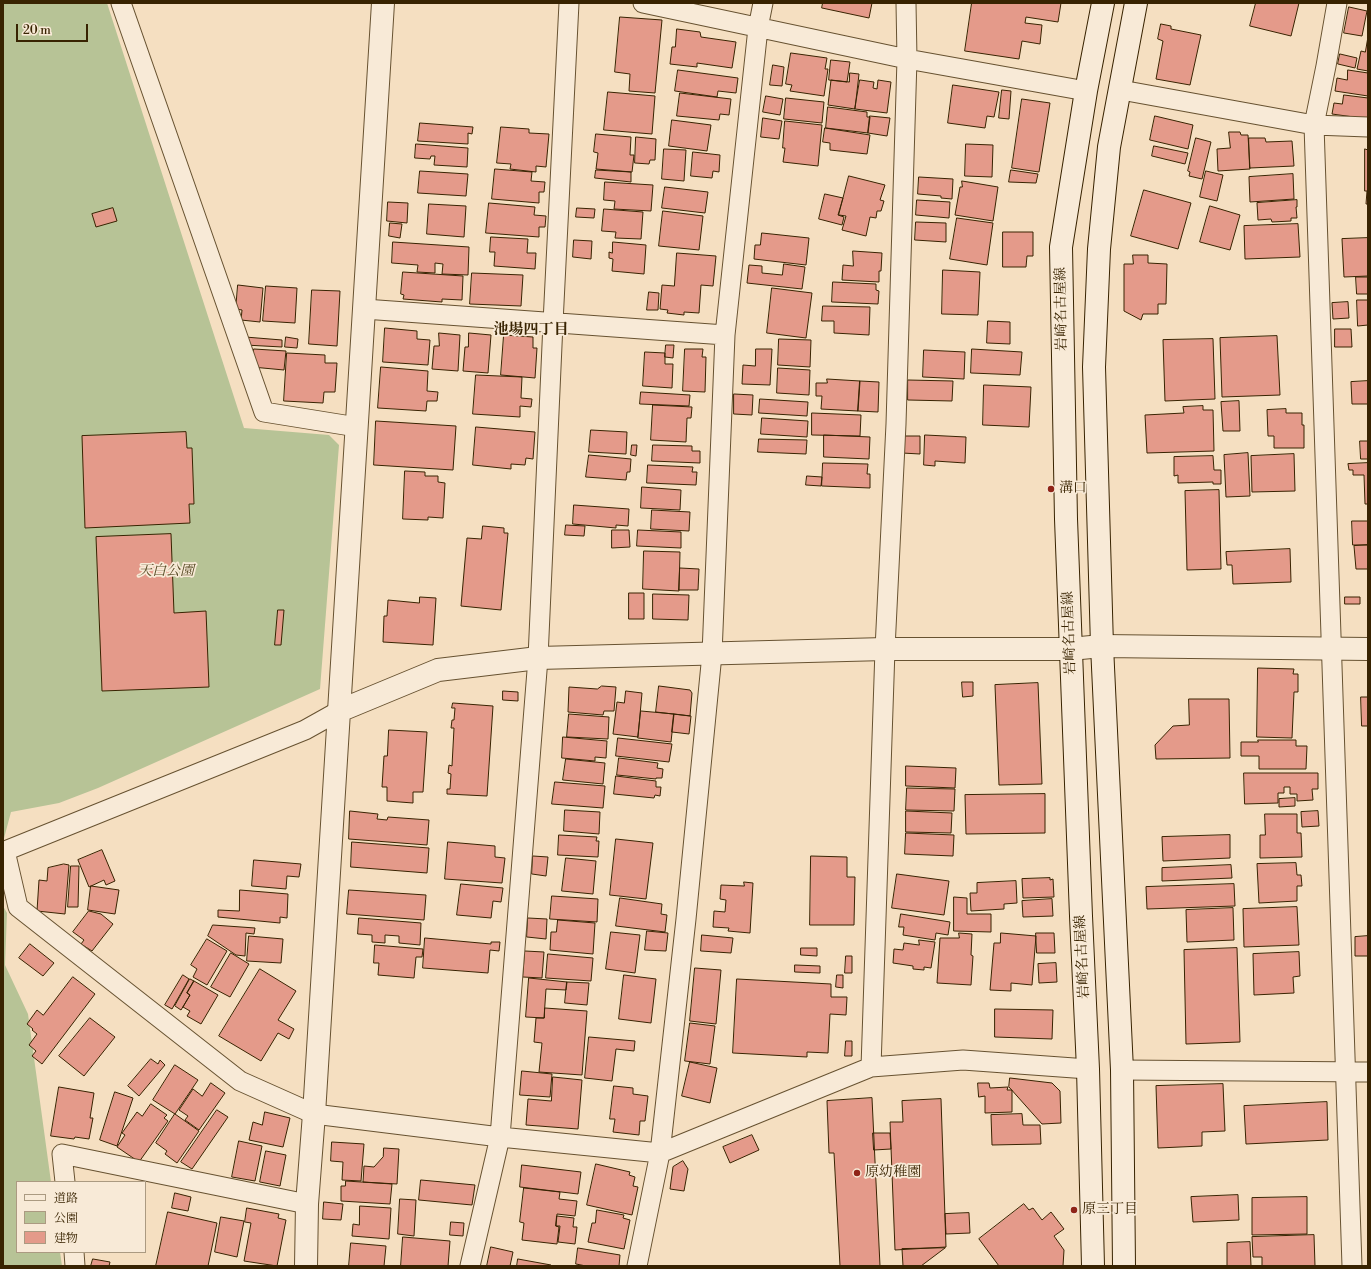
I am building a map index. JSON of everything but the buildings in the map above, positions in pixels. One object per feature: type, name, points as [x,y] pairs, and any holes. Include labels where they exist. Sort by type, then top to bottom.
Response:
[{"type":"main road","points":[[306,1266],[307,1204],[314,1114],[383,3]]},
{"type":"main road","name":"岩崎名古屋線","points":[[1093,1266],[1088,1070],[1066,519],[1062,247],[1086,91],[1103,3]]},
{"type":"main road","points":[[1124,1266],[1122,1070],[1102,646],[1094,367],[1099,249],[1109,147],[1121,90],[1136,3]]},
{"type":"main road","points":[[339,711],[438,670],[538,658],[885,649],[1070,649],[1102,646],[1368,649]]},
{"type":"street","points":[[121,3],[264,412],[357,427]]},
{"type":"street","points":[[470,1266],[500,1137],[538,658],[552,323],[569,3]]},
{"type":"street","points":[[643,3],[906,59],[1086,91]]},
{"type":"street","points":[[637,1266],[660,1153],[685,927],[712,654],[724,335],[758,28],[763,3]]},
{"type":"street","points":[[871,1067],[885,649],[896,424],[906,59],[906,3]]},
{"type":"street","points":[[1337,3],[1314,125],[1352,1266]]},
{"type":"street","points":[[1121,90],[1314,125],[1368,127]]},
{"type":"street","points":[[364,309],[724,335]]},
{"type":"street","points":[[339,711],[305,730],[5,851],[18,907],[240,1081],[314,1114],[500,1137],[660,1153],[871,1067],[963,1060],[1088,1070]]},
{"type":"street","points":[[1122,1070],[1368,1072]]},
{"type":"street","points":[[66,1181],[62,1154],[307,1204]]},
{"type":"street","points":[[74,1253],[76,1266]]},
{"type":"green space","name":"天白公園","points":[[3,3],[107,3],[244,428],[329,435],[339,445],[320,689],[98,788],[59,803],[11,812],[3,842]]},
{"type":"green space","points":[[3,906],[7,913],[5,965],[28,1014],[51,1181],[16,1181],[16,1253],[60,1253],[62,1266],[3,1266]]},
{"type":"place","name":"溝口","points":[[1051,489]]},
{"type":"place","name":"原幼稚園","points":[[857,1173]]},
{"type":"place","name":"原三丁目","points":[[1074,1210]]},
{"type":"district","name":"池場四丁目","points":[[531,330]]}]
